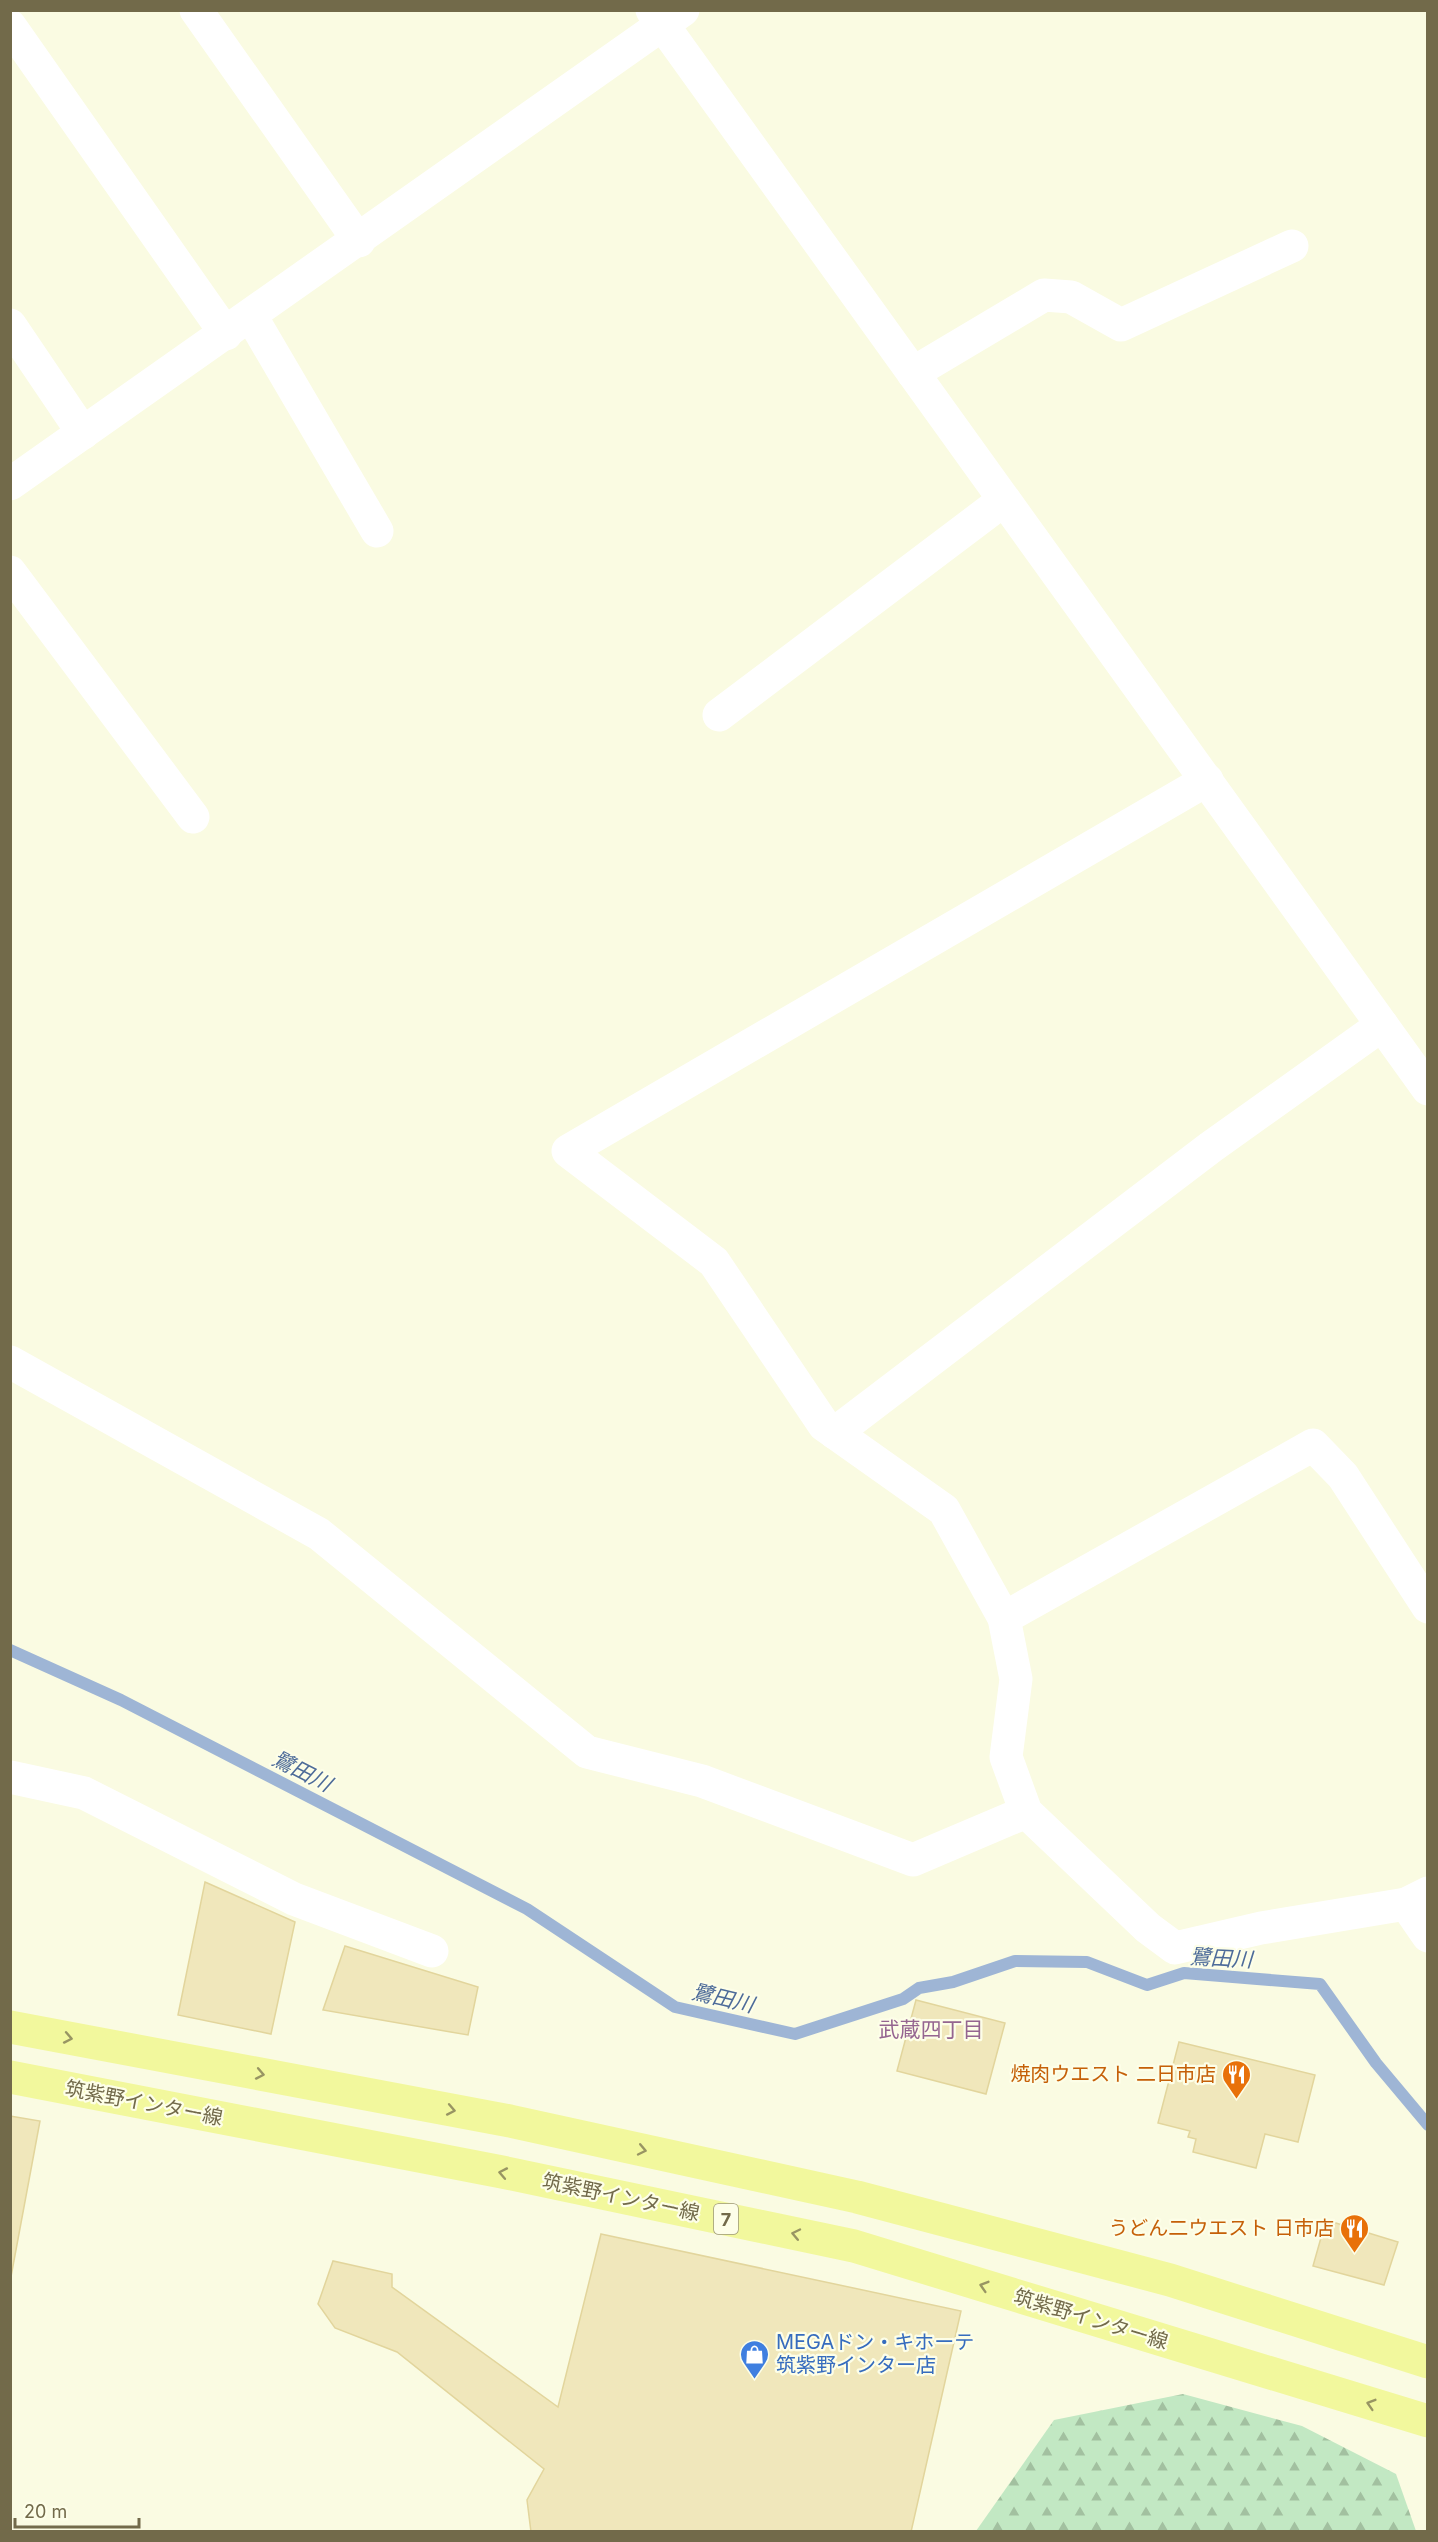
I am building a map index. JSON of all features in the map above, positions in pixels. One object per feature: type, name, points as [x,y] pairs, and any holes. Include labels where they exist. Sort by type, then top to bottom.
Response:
[{"type":"main road","points":[[10,2028],[510,2121],[857,2197],[1170,2280],[1428,2362]]},
{"type":"main road","name":"筑紫野インター線","points":[[10,2077],[490,2170],[854,2246],[1428,2421]]},
{"type":"street","points":[[196,10],[359,241]]},
{"type":"street","points":[[10,484],[359,241],[666,15],[913,373],[1428,1089]]},
{"type":"street","points":[[10,26],[239,325],[377,531]]},
{"type":"street","points":[[913,373],[1044,295],[1071,297],[1121,325],[1292,246]]},
{"type":"street","points":[[10,325],[83,433]]},
{"type":"street","points":[[719,715],[1004,500]]},
{"type":"street","points":[[10,572],[193,817]]},
{"type":"street","points":[[1207,780],[568,1151],[714,1262],[824,1425],[944,1510],[1004,1618],[1016,1679],[1006,1757],[1026,1812],[1148,1928],[1175,1948],[1261,1928],[1417,1898],[1428,1936]]},
{"type":"street","points":[[835,1433],[1211,1147],[1382,1025]]},
{"type":"street","points":[[10,1362],[319,1534],[587,1752],[702,1781],[913,1860],[1026,1812]]},
{"type":"street","points":[[1004,1618],[1313,1444],[1343,1476],[1428,1607]]},
{"type":"street","points":[[10,1776],[84,1793],[294,1899],[432,1951]]},
{"type":"green space","points":[[1183,2394],[1302,2426],[1396,2474],[1416,2531],[976,2531],[1054,2420]]},
{"type":"building","points":[[205,1882],[295,1922],[271,2034],[178,2015]]},
{"type":"building","points":[[345,1946],[478,1987],[468,2035],[323,2010]]},
{"type":"building","points":[[916,2000],[1005,2023],[986,2094],[897,2071]]},
{"type":"building","name":"焼肉ウエスト 二日市店","points":[[1179,2042],[1315,2075],[1298,2142],[1265,2134],[1256,2168],[1193,2152],[1196,2139],[1188,2137],[1190,2131],[1158,2123]]},
{"type":"building","points":[[10,2116],[40,2121],[10,2282]]},
{"type":"building","name":"うどん二ウエスト 日市店","points":[[1326,2220],[1398,2242],[1384,2285],[1313,2266]]},
{"type":"building","name":"MEGAドン・キホーテ 筑紫野インター店","points":[[601,2234],[961,2311],[911,2532],[531,2532],[527,2500],[544,2469],[397,2352],[335,2328],[318,2304],[333,2261],[392,2274],[392,2287],[558,2407]]},
{"type":"waterway","name":"鷺田川","points":[[10,1650],[121,1700],[527,1909],[675,2007],[795,2034],[903,1999],[919,1988],[953,1982],[1015,1961],[1087,1962],[1147,1985],[1184,1973],[1320,1984],[1376,2063],[1428,2125]]},
{"type":"place","name":"焼肉ウエスト 二日市店","points":[[1237,2100]]},
{"type":"place","name":"うどん二ウエスト 日市店","points":[[1355,2254]]},
{"type":"place","name":"MEGAドン・キホーテ 筑紫野インター店","points":[[755,2380]]},
{"type":"district","name":"武蔵四丁目","points":[[931,2029]]}]
